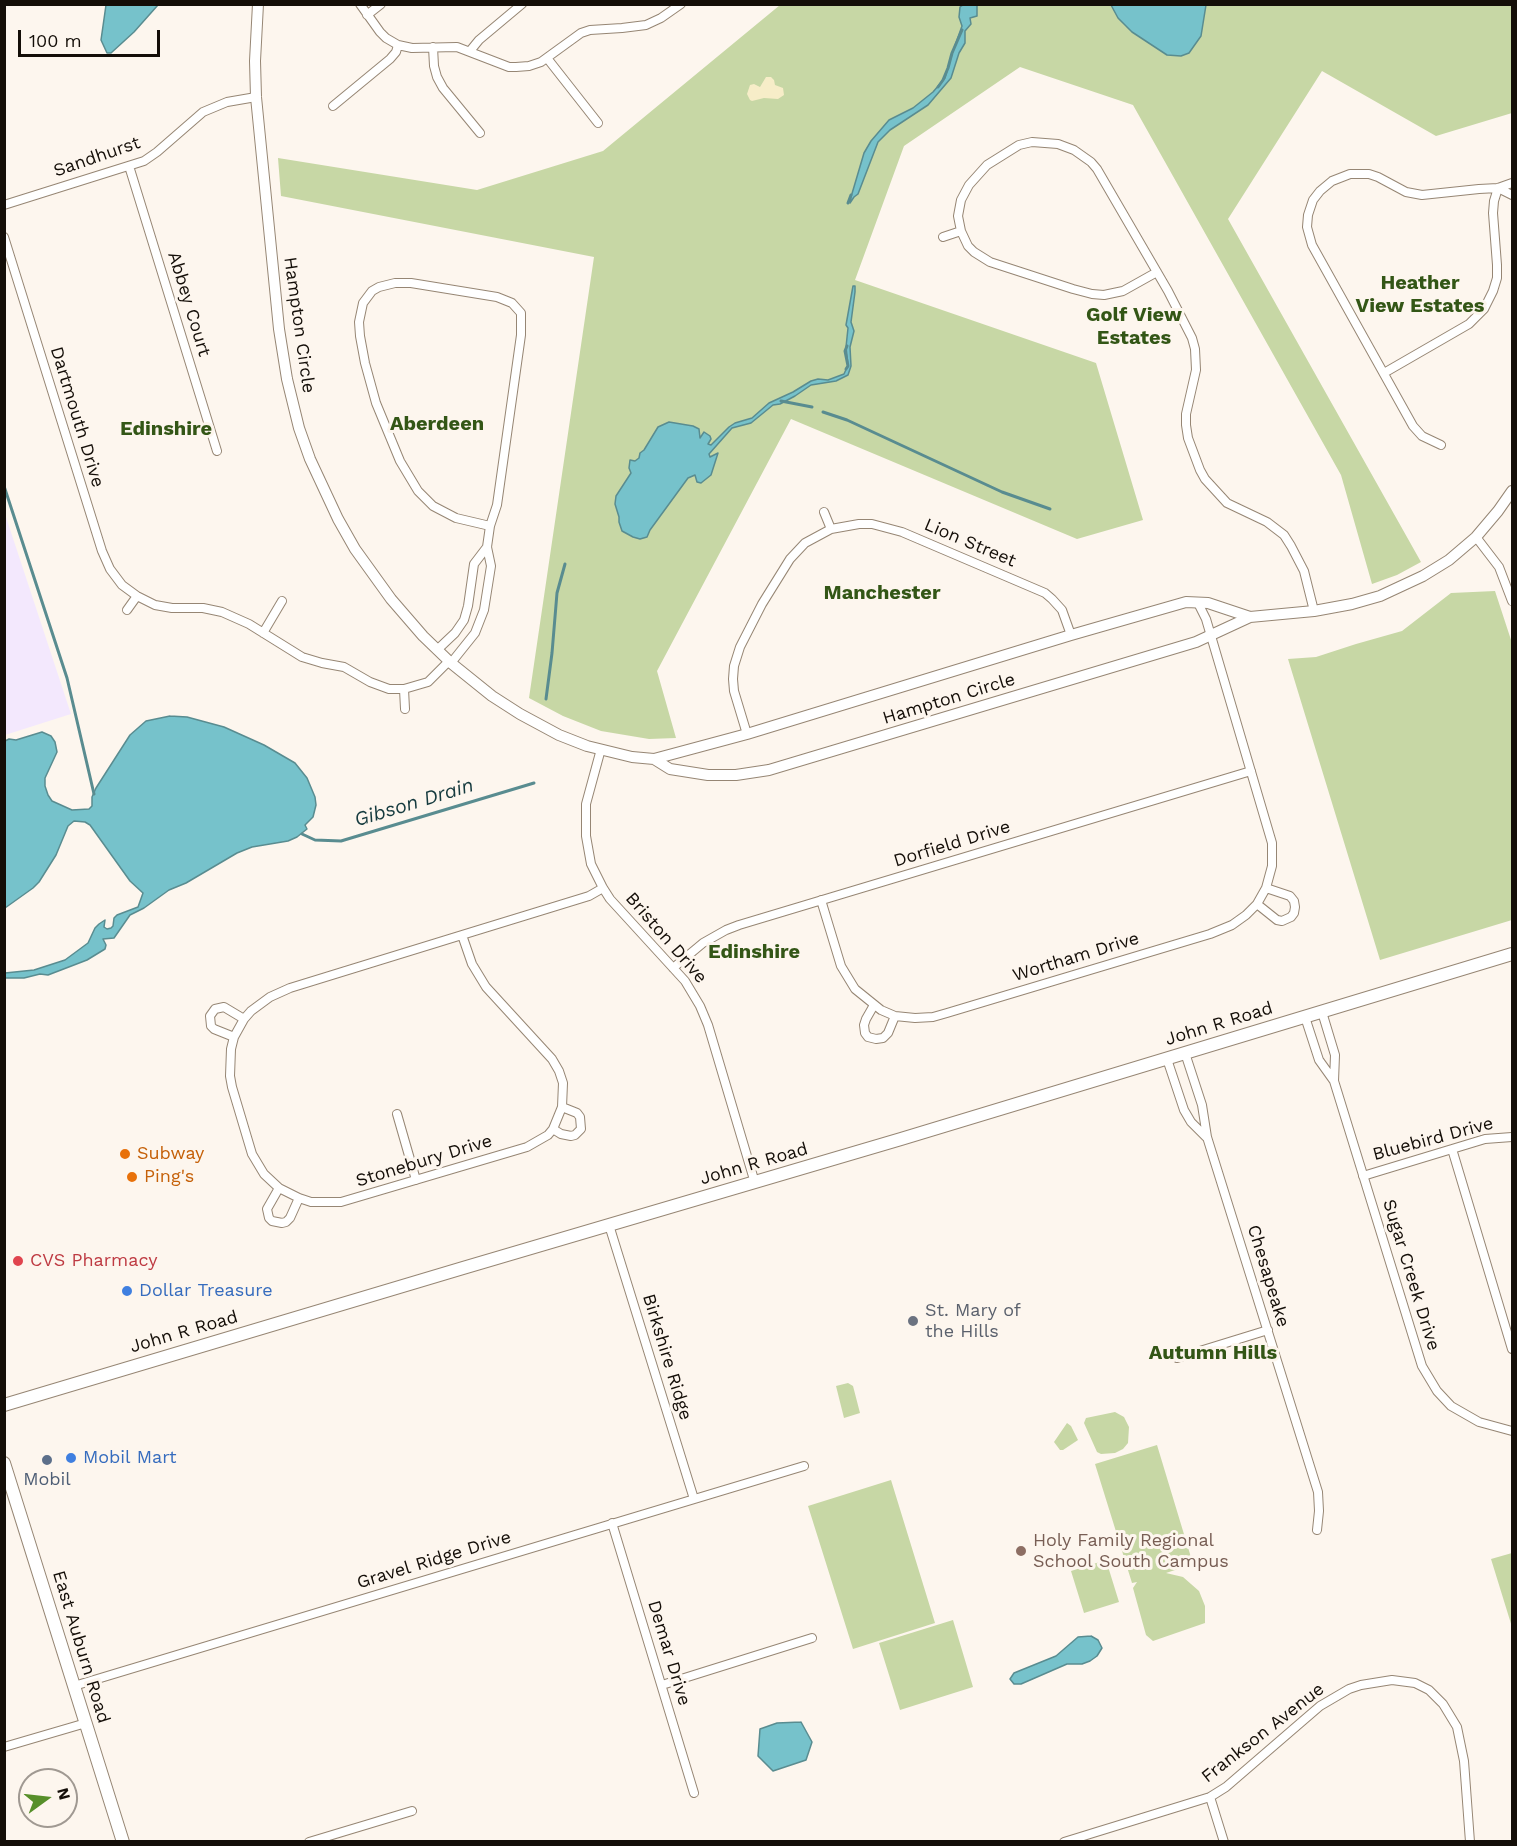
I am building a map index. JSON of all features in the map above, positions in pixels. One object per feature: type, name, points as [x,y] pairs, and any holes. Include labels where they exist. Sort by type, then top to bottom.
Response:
[{"type":"main road","name":"John R Road","points":[[4,1405],[755,1183],[1512,954]]},
{"type":"main road","name":"East Auburn Road","points":[[4,1463],[123,1842]]},
{"type":"street","name":"Hampton Circle","points":[[258,4],[256,97],[281,345],[299,428],[322,487],[338,519],[355,549],[390,599],[450,662],[492,696],[520,714],[559,735],[601,749],[654,759],[747,734],[1186,602],[1208,603],[1250,617]]},
{"type":"street","points":[[360,4],[386,38],[398,45],[412,48],[448,46],[470,51],[516,68],[535,64],[547,58],[581,33],[590,30],[645,25],[661,18],[681,4]]},
{"type":"street","points":[[367,15],[381,4]]},
{"type":"street","points":[[470,51],[479,40],[522,4]]},
{"type":"street","points":[[333,106],[390,59],[398,45]]},
{"type":"street","points":[[432,47],[434,66],[443,88],[480,133]]},
{"type":"street","points":[[547,58],[598,123]]},
{"type":"street","name":"Sandhurst","points":[[4,205],[144,160],[157,152],[202,112],[227,102],[256,97]]},
{"type":"street","points":[[1157,272],[1123,291],[1104,295],[1092,294],[990,262],[968,246],[961,231],[958,216],[961,200],[969,185],[987,165],[1019,145],[1032,142],[1058,144],[1074,150],[1091,162],[1157,272],[1187,327],[1195,349],[1196,370],[1186,414],[1186,425],[1188,438],[1200,470],[1205,479],[1227,503],[1267,522],[1284,535],[1304,571],[1314,611]]},
{"type":"street","name":"Abbey Court","points":[[129,166],[217,451]]},
{"type":"street","points":[[1441,445],[1422,436],[1413,426],[1312,245],[1307,227],[1308,215],[1313,200],[1332,181],[1350,174],[1369,174],[1414,195],[1498,188],[1512,183]]},
{"type":"street","points":[[1498,188],[1512,195]]},
{"type":"street","points":[[1384,372],[1468,324],[1484,309],[1497,278],[1493,213],[1498,188]]},
{"type":"street","points":[[943,237],[961,231]]},
{"type":"street","name":"Dartmouth Drive","points":[[4,237],[102,550],[117,579],[137,596],[155,605],[203,608],[222,612],[302,657],[344,667],[381,687],[404,689]]},
{"type":"street","points":[[405,709],[404,689],[428,682],[450,662],[475,633],[484,610],[491,566],[487,547],[490,526],[497,505],[521,335],[520,313],[512,303],[497,297],[411,283],[395,283],[379,287],[372,291],[363,303],[359,322],[360,336],[376,403],[400,461],[417,491],[433,506],[456,518],[490,526]]},
{"type":"street","name":"Hampton Circle","points":[[654,759],[670,769],[698,774],[723,775],[759,772],[1150,656],[1210,636],[1250,617],[1314,611],[1380,596],[1408,584],[1449,560],[1476,537],[1512,491]]},
{"type":"street","points":[[824,512],[831,529]]},
{"type":"street","name":"Lion Street","points":[[747,734],[733,680],[734,666],[741,647],[762,604],[790,559],[805,543],[831,529],[872,524],[895,530],[920,538],[1045,593],[1062,610],[1071,635]]},
{"type":"street","points":[[1476,537],[1499,567],[1512,601]]},
{"type":"street","points":[[437,650],[460,627],[468,606],[474,564],[487,547]]},
{"type":"street","points":[[127,610],[137,596]]},
{"type":"street","points":[[263,633],[282,601]]},
{"type":"street","name":"Wortham Drive","points":[[821,900],[844,974],[855,989],[874,1005],[895,1016],[924,1018],[1210,934],[1232,925],[1246,915],[1257,904],[1266,888],[1272,866],[1272,843],[1206,619],[1198,603]]},
{"type":"street","points":[[468,606],[484,610]]},
{"type":"street","name":"Briston Drive","points":[[601,749],[586,804],[586,836],[591,864],[603,888],[620,911],[694,994],[704,1015],[755,1183]]},
{"type":"street","name":"Dorfield Drive","points":[[673,968],[703,943],[726,930],[1251,771]]},
{"type":"street","name":"Stonebury Drive","points":[[553,1129],[548,1135],[527,1147],[341,1202],[320,1203],[299,1198],[279,1188],[257,1164],[249,1146],[230,1076],[231,1049],[234,1037],[244,1019],[260,1004],[280,992],[589,896],[603,888]]},
{"type":"street","points":[[1257,904],[1277,920],[1282,921],[1294,913],[1294,901],[1290,896],[1266,888]]},
{"type":"street","points":[[462,934],[472,964],[486,987],[552,1059],[559,1071],[563,1083],[562,1107],[553,1129],[561,1134],[575,1135],[581,1129],[580,1117],[577,1113],[562,1107]]},
{"type":"street","points":[[874,1005],[864,1025],[868,1037],[883,1038],[888,1033],[895,1016]]},
{"type":"street","points":[[234,1037],[214,1029],[211,1026],[210,1016],[215,1009],[224,1007],[244,1019]]},
{"type":"street","name":"Sugar Creek Drive","points":[[1322,1012],[1335,1055],[1334,1081]]},
{"type":"street","name":"Sugar Creek Drive","points":[[1305,1017],[1319,1060],[1334,1081],[1417,1355],[1427,1378],[1442,1398],[1463,1414],[1491,1427],[1512,1431]]},
{"type":"street","name":"Chesapeake","points":[[1185,1053],[1202,1105],[1207,1137],[1318,1492],[1317,1530]]},
{"type":"street","name":"Chesapeake","points":[[1167,1059],[1184,1110],[1191,1122],[1207,1137]]},
{"type":"street","points":[[397,1114],[416,1180]]},
{"type":"street","name":"Bluebird Drive","points":[[1363,1176],[1485,1139],[1512,1137]]},
{"type":"street","points":[[1452,1149],[1512,1348]]},
{"type":"street","points":[[279,1188],[267,1209],[272,1221],[286,1222],[299,1198]]},
{"type":"street","name":"Birkshire Ridge","points":[[609,1225],[694,1499]]},
{"type":"street","points":[[1177,1358],[1268,1330]]},
{"type":"street","name":"Gravel Ridge Drive","points":[[74,1686],[804,1466]]},
{"type":"street","name":"Demar Drive","points":[[612,1524],[694,1793]]},
{"type":"street","points":[[662,1684],[812,1638]]},
{"type":"street","name":"Frankson Avenue","points":[[1064,1842],[1210,1797],[1226,1787],[1320,1706],[1349,1689],[1392,1680],[1407,1681],[1422,1686],[1434,1694],[1457,1726],[1465,1773],[1470,1842]]},
{"type":"street","points":[[4,1747],[86,1723]]},
{"type":"street","points":[[1210,1797],[1224,1842]]},
{"type":"street","points":[[309,1842],[412,1811]]},
{"type":"shaded area","points":[[4,511],[71,714],[5,735],[4,735]]},
{"type":"green space","points":[[780,5],[1512,5],[1512,113],[1436,136],[1322,71],[1228,219],[1421,562],[1397,575],[1372,584],[1341,475],[1133,105],[1020,67],[904,146],[855,280],[1096,363],[1143,520],[1077,539],[791,419],[657,671],[676,738],[649,739],[601,731],[563,716],[529,698],[594,257],[281,196],[278,158],[477,190],[603,151]]},
{"type":"green space","points":[[1495,591],[1512,643],[1512,920],[1380,960],[1288,659],[1316,657],[1402,631],[1451,593]]},
{"type":"green space","points":[[848,1383],[853,1386],[860,1413],[844,1418],[836,1386]]},
{"type":"green space","points":[[1115,1412],[1124,1417],[1129,1427],[1128,1443],[1115,1453],[1101,1454],[1097,1452],[1084,1423],[1086,1418]]},
{"type":"green space","points":[[1067,1423],[1078,1440],[1060,1450],[1054,1442]]},
{"type":"green space","points":[[1157,1445],[1193,1564],[1166,1573],[1183,1577],[1199,1591],[1205,1606],[1205,1623],[1153,1641],[1146,1635],[1133,1588],[1137,1582],[1132,1583],[1095,1464]]},
{"type":"green space","points":[[891,1480],[935,1623],[853,1649],[808,1506]]},
{"type":"green space","points":[[1512,1553],[1512,1627],[1491,1559]]},
{"type":"green space","points":[[1106,1560],[1119,1602],[1084,1613],[1071,1571]]},
{"type":"green space","points":[[953,1620],[973,1687],[900,1710],[879,1643]]},
{"type":"sand","points":[[766,77],[771,77],[775,85],[783,88],[784,95],[778,99],[750,100],[747,94],[750,85],[760,87]]},
{"type":"water","points":[[106,4],[158,5],[134,32],[111,53],[107,53],[101,40]]},
{"type":"water","points":[[978,5],[977,16],[970,18],[971,24],[965,31],[965,43],[959,53],[951,78],[928,105],[890,130],[878,142],[858,194],[850,203],[864,153],[871,141],[889,120],[913,108],[933,92],[945,78],[962,26],[959,17],[960,7]]},
{"type":"water","points":[[1111,5],[1206,5],[1201,36],[1189,53],[1181,56],[1167,55],[1132,32],[1118,18]]},
{"type":"water","points":[[853,286],[855,286],[855,292],[851,322],[854,331],[850,347],[851,366],[848,375],[836,381],[811,385],[780,404],[773,405],[751,423],[732,428],[709,454],[710,457],[718,453],[711,475],[701,483],[697,482],[695,475],[688,478],[647,537],[640,539],[622,531],[615,504],[616,496],[631,473],[630,460],[635,461],[639,458],[658,427],[669,422],[693,426],[699,429],[700,438],[704,432],[710,436],[708,444],[711,445],[729,427],[752,418],[769,403],[811,381],[828,380],[844,374],[848,365],[846,347],[848,328],[846,325]]},
{"type":"water","points":[[170,716],[187,717],[224,727],[264,745],[295,763],[307,778],[315,797],[313,817],[305,825],[307,829],[288,841],[252,847],[237,853],[186,883],[169,890],[130,915],[114,938],[103,939],[105,949],[87,960],[48,975],[5,978],[5,973],[34,970],[65,960],[88,943],[99,924],[105,920],[104,927],[111,928],[117,915],[138,907],[143,893],[130,881],[90,825],[74,821],[68,826],[56,855],[39,882],[5,908],[5,741],[42,732],[51,736],[57,752],[45,778],[48,795],[52,801],[72,810],[89,809],[92,806],[92,797],[96,788],[130,735],[146,721]]},
{"type":"water","points":[[1091,1636],[1098,1640],[1102,1648],[1090,1661],[1082,1664],[1067,1664],[1021,1684],[1014,1684],[1010,1679],[1014,1673],[1056,1656],[1078,1637]]},
{"type":"water","points":[[801,1722],[812,1742],[806,1760],[773,1771],[758,1756],[760,1729],[777,1723]]},
{"type":"waterway","name":"Gibson Drain","points":[[938,87],[943,80],[962,30]]},
{"type":"waterway","name":"Gibson Drain","points":[[848,203],[851,195]]},
{"type":"waterway","name":"Gibson Drain","points":[[846,369],[848,366],[845,351],[847,346]]},
{"type":"waterway","points":[[781,401],[812,407]]},
{"type":"waterway","points":[[823,412],[847,420],[1002,492],[1050,509]]},
{"type":"waterway","points":[[4,486],[67,678],[94,794]]},
{"type":"waterway","name":"Gibson Drain","points":[[546,699],[557,593],[565,564]]},
{"type":"waterway","name":"Gibson Drain","points":[[302,834],[315,840],[341,841],[534,783]]},
{"type":"place","name":"Subway","points":[[125,1154]]},
{"type":"place","name":"Ping's","points":[[132,1177]]},
{"type":"place","name":"CVS Pharmacy","points":[[18,1261]]},
{"type":"place","name":"Dollar Treasure","points":[[127,1291]]},
{"type":"place","name":"St. Mary of the Hills","points":[[913,1321]]},
{"type":"place","name":"Mobil Mart","points":[[71,1458]]},
{"type":"place","name":"Mobil","points":[[47,1460]]},
{"type":"place","name":"Holy Family Regional School South Campus","points":[[1021,1551]]},
{"type":"district","name":"Heather View Estates","points":[[1420,294]]},
{"type":"district","name":"Golf View Estates","points":[[1134,326]]},
{"type":"district","name":"Aberdeen","points":[[437,424]]},
{"type":"district","name":"Edinshire","points":[[166,429]]},
{"type":"district","name":"Manchester","points":[[882,593]]},
{"type":"district","name":"Edinshire","points":[[754,952]]},
{"type":"district","name":"Autumn Hills","points":[[1213,1353]]}]
